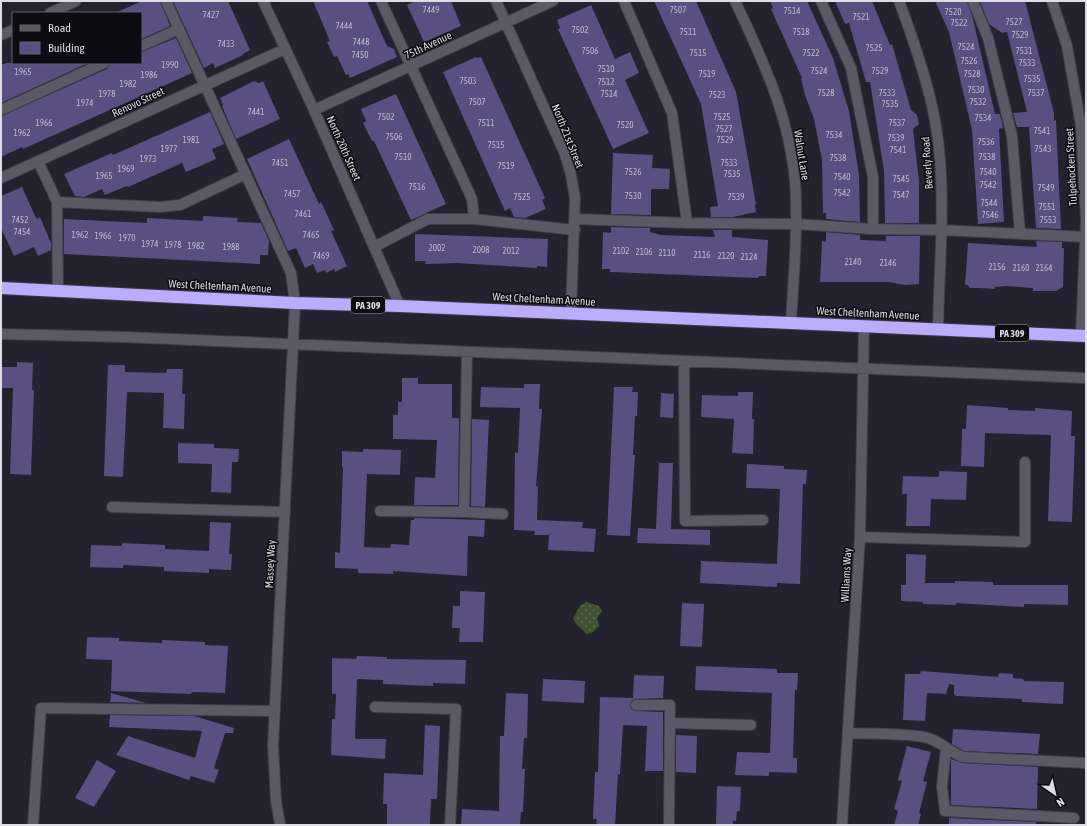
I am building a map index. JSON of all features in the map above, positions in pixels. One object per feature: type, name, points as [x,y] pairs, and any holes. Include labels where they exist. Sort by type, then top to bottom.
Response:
[{"type":"highway","name":"West Cheltenham Avenue","points":[[1,288],[295,303],[571,313],[1083,336]]},
{"type":"street","points":[[52,12],[76,1]]},
{"type":"street","name":"Massey Way","points":[[166,1],[291,273],[295,303],[273,746],[276,801],[280,825]]},
{"type":"street","name":"North 20th Street","points":[[263,1],[314,110],[400,306]]},
{"type":"street","points":[[381,1],[472,199],[474,219]]},
{"type":"street","name":"North 21st Street","points":[[496,1],[565,154],[571,175],[575,198],[571,313]]},
{"type":"street","name":"75th Avenue","points":[[314,110],[552,1]]},
{"type":"street","points":[[624,1],[672,113],[687,223]]},
{"type":"street","name":"Walnut Lane","points":[[736,1],[772,82],[784,120],[795,179],[796,224],[791,323]]},
{"type":"street","points":[[821,1],[851,68],[873,177],[873,229]]},
{"type":"street","name":"Beverly Road","points":[[898,1],[928,88],[936,126],[942,207],[938,330]]},
{"type":"street","points":[[973,1],[988,38],[1012,136],[1020,234]]},
{"type":"street","name":"Tulpehocken Street","points":[[1052,1],[1066,46],[1081,126],[1085,187],[1086,237],[1083,336]]},
{"type":"street","points":[[142,46],[179,29]]},
{"type":"street","points":[[1,35],[12,30]]},
{"type":"street","name":"Renovo Street","points":[[1,178],[285,49]]},
{"type":"street","points":[[1,110],[102,64]]},
{"type":"street","points":[[38,161],[57,202],[58,291]]},
{"type":"street","points":[[57,202],[160,207],[180,205],[246,174]]},
{"type":"street","points":[[575,218],[687,223],[796,224],[873,229],[941,230],[1086,237]]},
{"type":"street","points":[[374,247],[428,219],[474,219],[575,230]]},
{"type":"street","name":"Williams Way","points":[[842,825],[849,733],[860,537],[862,368],[864,326]]},
{"type":"street","points":[[1,334],[124,337],[467,353],[1086,378]]},
{"type":"street","points":[[464,512],[467,353]]},
{"type":"street","points":[[684,362],[686,521],[763,520]]},
{"type":"street","points":[[860,537],[1025,542],[1025,462]]},
{"type":"street","points":[[112,507],[285,512]]},
{"type":"street","points":[[380,511],[503,514]]},
{"type":"street","points":[[636,705],[670,705],[669,825]]},
{"type":"street","points":[[33,825],[41,708],[275,711]]},
{"type":"street","points":[[375,708],[456,709],[450,825]]},
{"type":"street","points":[[670,723],[751,725]]},
{"type":"street","points":[[849,733],[924,737],[938,742],[955,754],[963,757],[1086,763]]},
{"type":"street","points":[[946,748],[942,786],[945,811],[1074,818]]},
{"type":"green space","points":[[586,602],[599,606],[602,611],[597,618],[599,626],[593,632],[587,634],[576,624],[573,618],[580,606]]},
{"type":"building","points":[[142,1],[160,1],[170,26],[142,39],[142,12],[117,12]]},
{"type":"building","points":[[173,1],[228,1],[250,50],[243,55],[215,68],[213,63],[204,68]]},
{"type":"building","points":[[313,1],[367,1],[387,46],[394,49],[397,57],[350,78],[348,74],[346,75],[337,56],[334,57],[327,42],[330,41]]},
{"type":"building","points":[[415,1],[451,1],[461,26],[424,42],[407,5]]},
{"type":"building","points":[[654,1],[696,1],[736,92],[756,204],[756,212],[733,217],[711,217],[710,207],[718,206],[701,104]]},
{"type":"building","points":[[770,1],[807,1],[833,58],[849,111],[859,175],[860,222],[826,219],[826,213],[823,213],[822,160],[814,119],[805,95],[802,78],[771,9],[773,8]]},
{"type":"building","points":[[835,1],[872,1],[890,45],[892,44],[911,110],[917,115],[919,124],[913,129],[919,181],[919,223],[885,223],[884,171],[870,82],[866,82],[849,23],[845,24]]},
{"type":"building","points":[[935,1],[967,1],[973,19],[995,114],[1000,114],[1003,128],[999,129],[1004,222],[978,224],[972,130],[949,32]]},
{"type":"building","points":[[980,1],[1025,1],[1054,113],[1054,121],[1056,120],[1061,229],[1036,228],[1029,127],[1017,127],[1013,113],[1027,112],[1007,32],[1002,33],[989,24]]},
{"type":"building","points":[[591,5],[615,59],[630,52],[639,73],[625,80],[649,133],[613,149],[558,29],[560,28],[557,20]]},
{"type":"building","points":[[176,38],[192,73],[23,149],[22,147],[1,157],[1,116],[107,69],[110,64],[142,64],[142,52]]},
{"type":"building","points":[[476,57],[481,57],[545,198],[542,200],[546,209],[525,218],[514,217],[510,208],[505,211],[443,72]]},
{"type":"building","points":[[6,63],[86,64],[1,103],[1,65]]},
{"type":"building","points":[[254,81],[259,83],[263,81],[280,119],[236,139],[220,98]]},
{"type":"building","points":[[396,94],[446,204],[411,220],[374,141],[372,141],[363,123],[366,121],[361,109]]},
{"type":"building","points":[[210,112],[224,144],[212,149],[216,159],[186,172],[182,163],[128,187],[127,186],[105,195],[102,189],[84,197],[75,196],[64,174],[112,153],[113,155]]},
{"type":"building","points":[[289,139],[319,204],[321,202],[334,230],[331,231],[347,266],[335,272],[334,269],[326,273],[325,270],[317,273],[313,264],[305,268],[296,248],[288,251],[247,159]]},
{"type":"building","points":[[613,153],[653,155],[652,168],[670,169],[669,189],[651,189],[651,215],[611,214]]},
{"type":"building","points":[[22,187],[35,216],[37,219],[40,217],[51,243],[51,250],[38,256],[34,247],[14,256],[1,228],[1,196]]},
{"type":"building","points":[[203,216],[238,218],[237,222],[261,223],[269,241],[268,255],[260,255],[260,264],[64,254],[64,219],[147,223],[147,218],[203,221]]},
{"type":"building","points":[[611,227],[650,228],[650,232],[661,235],[715,237],[713,230],[732,230],[732,237],[768,240],[766,276],[759,276],[758,278],[610,272],[610,269],[602,269],[603,232],[611,233]]},
{"type":"building","points":[[826,232],[860,235],[860,240],[886,241],[886,236],[920,236],[919,284],[905,285],[888,282],[820,282],[822,241],[826,242]]},
{"type":"building","points":[[415,234],[548,239],[547,267],[537,266],[537,268],[457,263],[425,264],[426,261],[415,261]]},
{"type":"building","points":[[1036,241],[1062,242],[1062,248],[1064,248],[1063,287],[1056,291],[1033,291],[1033,288],[1007,286],[995,287],[995,289],[970,288],[968,285],[965,285],[968,243],[1037,247]]},
{"type":"building","points":[[17,362],[33,363],[32,390],[34,390],[31,475],[10,474],[13,388],[1,388],[1,367],[17,367]]},
{"type":"building","points":[[108,365],[125,365],[125,372],[166,373],[167,369],[183,369],[182,394],[185,394],[184,429],[163,428],[164,393],[127,392],[123,477],[104,476]]},
{"type":"building","points":[[402,378],[418,378],[418,384],[452,384],[452,418],[459,418],[458,505],[414,505],[415,477],[435,478],[437,440],[393,439],[393,415],[398,415],[398,402],[402,402]]},
{"type":"building","points":[[524,384],[540,384],[539,409],[542,409],[536,486],[538,486],[537,520],[583,522],[582,528],[596,529],[594,552],[548,550],[549,535],[534,535],[535,531],[514,530],[515,452],[518,453],[520,408],[480,407],[481,387],[524,388]]},
{"type":"building","points":[[614,387],[633,387],[632,392],[638,392],[637,416],[635,416],[633,455],[635,455],[630,536],[607,535]]},
{"type":"building","points":[[738,392],[753,392],[753,454],[732,453],[734,419],[701,417],[702,395],[738,396]]},
{"type":"building","points":[[661,393],[674,394],[673,418],[660,417]]},
{"type":"building","points":[[967,405],[1008,408],[1008,410],[1035,411],[1035,408],[1072,411],[1071,436],[1075,436],[1072,522],[1048,521],[1051,435],[985,433],[984,467],[961,466],[962,429],[966,429]]},
{"type":"building","points":[[472,419],[489,420],[485,507],[471,506]]},
{"type":"building","points":[[178,443],[214,444],[214,448],[239,449],[238,462],[232,462],[231,493],[211,492],[212,464],[178,463]]},
{"type":"building","points":[[363,449],[401,450],[400,475],[367,474],[364,547],[390,548],[391,544],[409,545],[411,520],[414,520],[414,518],[485,520],[484,537],[468,536],[467,576],[393,571],[393,574],[358,573],[358,569],[335,568],[335,552],[340,553],[343,467],[342,451],[363,452]]},
{"type":"building","points":[[659,463],[673,463],[671,529],[710,530],[710,545],[637,543],[638,528],[656,529]]},
{"type":"building","points":[[747,464],[784,466],[784,469],[807,470],[806,484],[803,484],[800,584],[777,583],[777,587],[700,583],[701,561],[777,564],[780,489],[746,488]]},
{"type":"building","points":[[939,471],[967,472],[966,500],[931,499],[930,526],[906,526],[907,494],[902,494],[903,476],[939,477]]},
{"type":"building","points":[[210,522],[231,523],[229,554],[232,554],[231,570],[209,569],[209,573],[164,571],[164,567],[123,565],[123,568],[90,567],[91,545],[122,546],[122,543],[165,545],[165,549],[209,551]]},
{"type":"building","points":[[906,554],[926,555],[925,583],[955,583],[955,581],[993,582],[993,585],[1068,585],[1068,605],[1024,604],[1024,607],[956,603],[956,605],[923,604],[923,602],[901,601],[901,585],[906,585]]},
{"type":"building","points":[[460,591],[485,592],[483,642],[459,642],[460,628],[452,628],[453,606],[460,606]]},
{"type":"building","points":[[682,603],[704,604],[702,647],[680,646]]},
{"type":"building","points":[[87,637],[119,638],[119,641],[162,643],[162,640],[205,642],[205,645],[228,646],[225,693],[192,692],[191,694],[111,691],[112,660],[86,659]]},
{"type":"building","points":[[357,656],[387,657],[387,659],[466,660],[465,684],[433,683],[433,686],[383,684],[383,680],[357,679],[355,739],[386,739],[385,759],[331,755],[332,719],[335,719],[336,694],[332,694],[332,658],[356,659]]},
{"type":"building","points":[[696,666],[777,669],[777,673],[798,673],[797,690],[795,690],[793,758],[797,758],[797,773],[769,772],[769,776],[735,775],[737,752],[770,753],[772,693],[695,690]]},
{"type":"building","points":[[921,671],[998,677],[999,673],[1013,674],[1013,678],[1023,679],[1024,681],[1064,682],[1063,704],[1022,702],[1022,699],[956,696],[954,694],[954,685],[949,684],[946,694],[927,693],[925,721],[903,720],[905,674],[920,674]]},
{"type":"building","points":[[634,675],[664,676],[663,698],[636,699],[632,700],[630,705],[631,709],[636,711],[663,712],[663,771],[645,771],[647,726],[623,725],[615,825],[596,825],[597,819],[593,819],[595,772],[598,772],[600,697],[633,698]]},
{"type":"building","points":[[543,679],[585,681],[584,703],[542,701]]},
{"type":"building","points":[[111,693],[146,703],[110,702]]},
{"type":"building","points":[[506,693],[528,694],[527,738],[524,738],[522,769],[525,769],[523,812],[521,812],[520,825],[461,825],[462,809],[499,811],[500,736],[504,736]]},
{"type":"building","points":[[110,715],[194,716],[234,728],[233,733],[225,733],[214,768],[219,770],[214,783],[191,776],[189,780],[116,755],[128,736],[195,758],[202,731],[109,727]]},
{"type":"building","points":[[425,725],[440,726],[437,799],[431,799],[430,825],[387,825],[387,804],[383,804],[384,773],[423,775]]},
{"type":"building","points":[[953,729],[1040,734],[1038,754],[964,751],[952,744]]},
{"type":"building","points":[[676,735],[697,736],[696,773],[676,772]]},
{"type":"building","points":[[907,746],[931,752],[923,781],[927,782],[919,813],[921,814],[918,825],[894,825],[898,811],[894,809],[902,781],[898,780]]},
{"type":"building","points":[[951,759],[963,763],[1038,767],[1037,809],[951,805]]},
{"type":"building","points":[[97,760],[116,771],[94,807],[75,798]]},
{"type":"building","points":[[717,786],[741,787],[740,811],[737,811],[736,821],[733,821],[733,825],[716,825]]},
{"type":"building","points":[[949,818],[1036,822],[1036,825],[949,825]]}]
